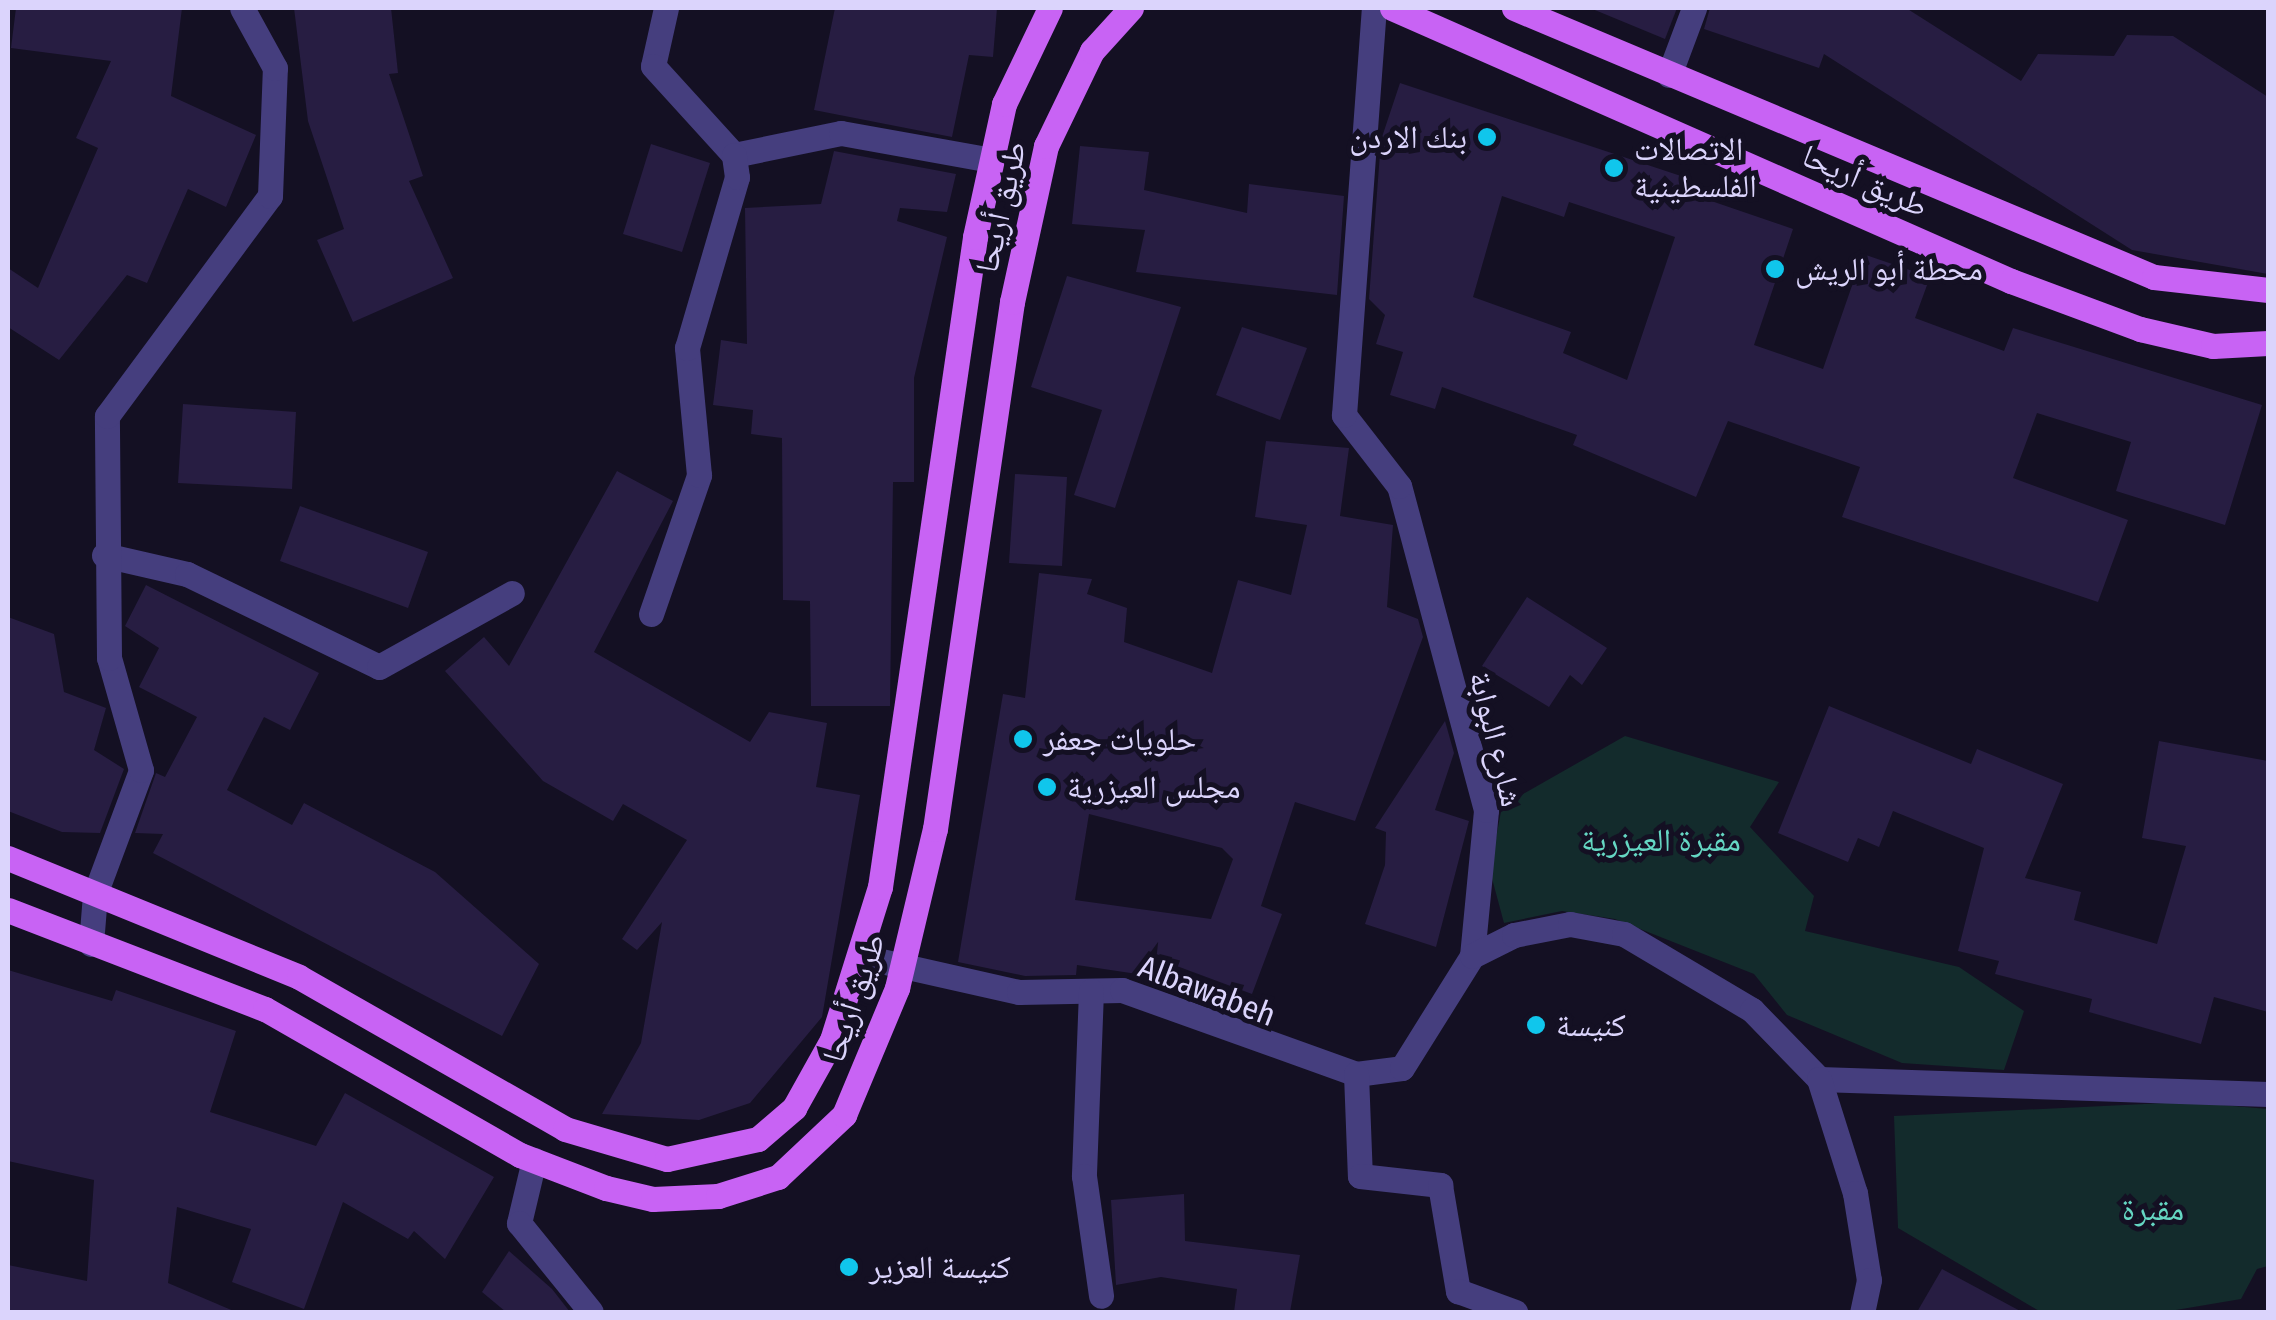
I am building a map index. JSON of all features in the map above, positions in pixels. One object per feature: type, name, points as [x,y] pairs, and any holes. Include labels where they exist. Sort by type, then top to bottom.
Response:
[{"type":"main road","name":"طريق أريحا","points":[[9,865],[95,894],[299,978],[512,1106],[668,1160],[758,1139],[794,1108],[832,1040],[859,956],[900,782],[992,160],[1004,104],[1050,8]]},
{"type":"main road","name":"طريق أريحا","points":[[8,910],[265,1009],[534,1160],[653,1199],[718,1196],[778,1178],[844,1115],[902,968],[935,829],[1012,302],[1046,146],[1092,51],[1130,8]]},
{"type":"main road","name":"طريق أريحا","points":[[1392,8],[2011,281],[2140,330],[2213,346],[2268,344]]},
{"type":"main road","name":"طريق أريحا","points":[[1514,8],[2154,277],[2268,290]]},
{"type":"street","points":[[90,944],[95,894],[141,770],[110,658],[104,555],[107,416],[270,196],[276,68],[242,8]]},
{"type":"street","points":[[651,614],[699,476],[687,348],[737,178],[734,155],[652,66],[666,8]]},
{"type":"street","name":"شارع البوابة","points":[[1374,8],[1344,415],[1398,486],[1486,810],[1472,956]]},
{"type":"street","points":[[1669,75],[1694,8]]},
{"type":"street","points":[[734,155],[841,133],[992,160]]},
{"type":"street","points":[[104,555],[188,574],[379,667],[512,593]]},
{"type":"street","points":[[1515,1312],[1458,1291],[1440,1185],[1360,1176],[1356,1074],[1402,1068],[1472,956],[1514,934],[1570,924],[1624,934],[1752,1010],[1819,1079],[1856,1193],[1869,1280],[1862,1312]]},
{"type":"street","name":"Albawabeh","points":[[859,956],[1020,992],[1122,990],[1356,1074]]},
{"type":"street","points":[[1091,991],[1084,1176],[1102,1296]]},
{"type":"street","points":[[1819,1079],[2268,1094]]},
{"type":"street","points":[[534,1160],[519,1223],[592,1312]]},
{"type":"green space","name":"مقبرة العيزرية","points":[[1625,736],[1779,782],[1750,827],[1814,896],[1805,931],[1959,967],[2024,1011],[2004,1070],[1902,1063],[1787,1015],[1754,974],[1615,919],[1562,911],[1504,923],[1490,871],[1502,806]]},
{"type":"green space","name":"مقبرة","points":[[2186,1102],[2268,1109],[2268,1266],[2257,1269],[2241,1299],[2164,1312],[2041,1312],[1898,1228],[1894,1116]]},
{"type":"building","points":[[16,8],[182,8],[171,96],[256,135],[226,207],[188,189],[147,283],[127,275],[59,360],[8,327],[8,268],[38,288],[98,148],[76,138],[111,61],[11,48]]},
{"type":"building","points":[[294,8],[391,8],[398,73],[389,74],[423,176],[409,181],[453,278],[353,322],[317,240],[344,229],[308,121]]},
{"type":"building","points":[[835,8],[997,8],[993,57],[969,55],[952,137],[814,110]]},
{"type":"building","points":[[1590,8],[1677,8],[1665,39]]},
{"type":"building","points":[[1710,8],[1906,8],[2021,81],[2038,54],[2114,56],[2127,35],[2173,36],[2268,97],[2268,274],[2132,250],[1824,54],[1819,68],[1704,29]]},
{"type":"building","points":[[1400,83],[1690,179],[1685,192],[1793,229],[1754,345],[1823,369],[1863,254],[1930,277],[1915,318],[2004,351],[2013,328],[2262,405],[2225,525],[2116,491],[2131,442],[2037,413],[2013,478],[2128,520],[2098,602],[1842,517],[1860,467],[1728,421],[1696,497],[1573,445],[1577,435],[1442,387],[1435,409],[1390,395],[1403,352],[1376,344],[1385,315],[1369,299],[1381,140]],"holes":[[[1502,196],[1564,217],[1569,202],[1675,237],[1627,380],[1563,353],[1571,332],[1473,297]]]},
{"type":"building","points":[[651,144],[710,163],[682,252],[623,234]]},
{"type":"building","points":[[1080,146],[1149,152],[1144,190],[1247,213],[1249,184],[1344,196],[1337,295],[1136,272],[1145,230],[1072,224]]},
{"type":"building","points":[[834,151],[956,174],[947,212],[900,208],[897,221],[947,237],[914,378],[914,482],[893,482],[890,706],[811,706],[810,601],[783,600],[782,438],[751,434],[753,410],[713,405],[721,340],[747,344],[745,208],[821,204]]},
{"type":"building","points":[[1067,276],[1181,307],[1115,508],[1074,495],[1102,410],[1031,387]]},
{"type":"building","points":[[1242,327],[1307,348],[1280,420],[1216,395]]},
{"type":"building","points":[[183,404],[296,412],[292,489],[178,483]]},
{"type":"building","points":[[1266,441],[1349,448],[1340,516],[1393,525],[1387,607],[1418,619],[1423,637],[1355,821],[1295,802],[1261,906],[1282,914],[1252,994],[1166,962],[1164,978],[1077,965],[1076,975],[1025,976],[958,962],[1003,694],[1025,698],[1039,573],[1092,579],[1087,594],[1127,608],[1124,642],[1212,673],[1238,580],[1291,595],[1307,525],[1255,517]],"holes":[[[1089,814],[1222,848],[1233,859],[1211,919],[1075,900]]]},
{"type":"building","points":[[617,471],[673,501],[594,652],[750,742],[769,712],[827,723],[816,787],[860,795],[822,1017],[750,1103],[699,1120],[602,1114],[641,1043],[662,922],[637,950],[622,939],[687,840],[623,804],[613,821],[543,781],[445,671],[484,637],[509,666]]},
{"type":"building","points":[[1015,474],[1067,477],[1062,566],[1009,563]]},
{"type":"building","points":[[300,506],[428,552],[408,608],[280,561]]},
{"type":"building","points":[[146,585],[319,673],[290,730],[264,717],[227,790],[292,825],[304,803],[435,872],[539,964],[502,1036],[153,853],[163,834],[135,833],[156,773],[165,777],[197,717],[139,687],[159,648],[125,626]]},
{"type":"building","points":[[1527,597],[1607,648],[1582,685],[1570,675],[1549,707],[1482,666]]},
{"type":"building","points":[[8,617],[54,634],[64,692],[106,708],[94,750],[124,769],[100,833],[62,832],[8,811]]},
{"type":"building","points":[[1829,706],[1971,764],[1977,749],[2063,784],[2025,878],[2081,892],[2074,920],[2157,944],[2186,846],[2142,838],[2159,741],[2268,761],[2268,1012],[2214,997],[2201,1044],[2089,1012],[2092,999],[1995,974],[1999,961],[1958,951],[1984,848],[1893,811],[1879,847],[1858,838],[1848,862],[1778,833]]},
{"type":"building","points":[[1445,721],[1454,753],[1435,810],[1469,821],[1436,947],[1365,924],[1385,865],[1386,832],[1375,828]]},
{"type":"building","points":[[8,970],[112,1001],[116,990],[236,1031],[210,1112],[316,1146],[345,1093],[494,1177],[445,1259],[414,1231],[408,1239],[343,1202],[304,1309],[232,1282],[251,1229],[177,1207],[168,1283],[236,1312],[8,1312],[8,1265],[87,1281],[94,1180],[8,1161]]},
{"type":"building","points":[[1184,1194],[1185,1241],[1300,1255],[1290,1312],[1234,1312],[1237,1289],[1161,1277],[1116,1285],[1111,1200]]},
{"type":"building","points":[[509,1251],[552,1289],[570,1312],[506,1312],[482,1292]]},
{"type":"building","points":[[1942,1269],[2022,1312],[1917,1312]]},
{"type":"place","name":"بنك الاردن","points":[[1487,137]]},
{"type":"place","name":"الاتصالات الفلسطينية","points":[[1614,168]]},
{"type":"place","name":"محطة أبو الريش","points":[[1775,269]]},
{"type":"place","name":"حلويات جعفر","points":[[1023,739]]},
{"type":"place","name":"مجلس العيزرية","points":[[1047,787]]},
{"type":"place","name":"كنيسة","points":[[1536,1025]]},
{"type":"place","name":"كنيسة العزير","points":[[849,1267]]}]
